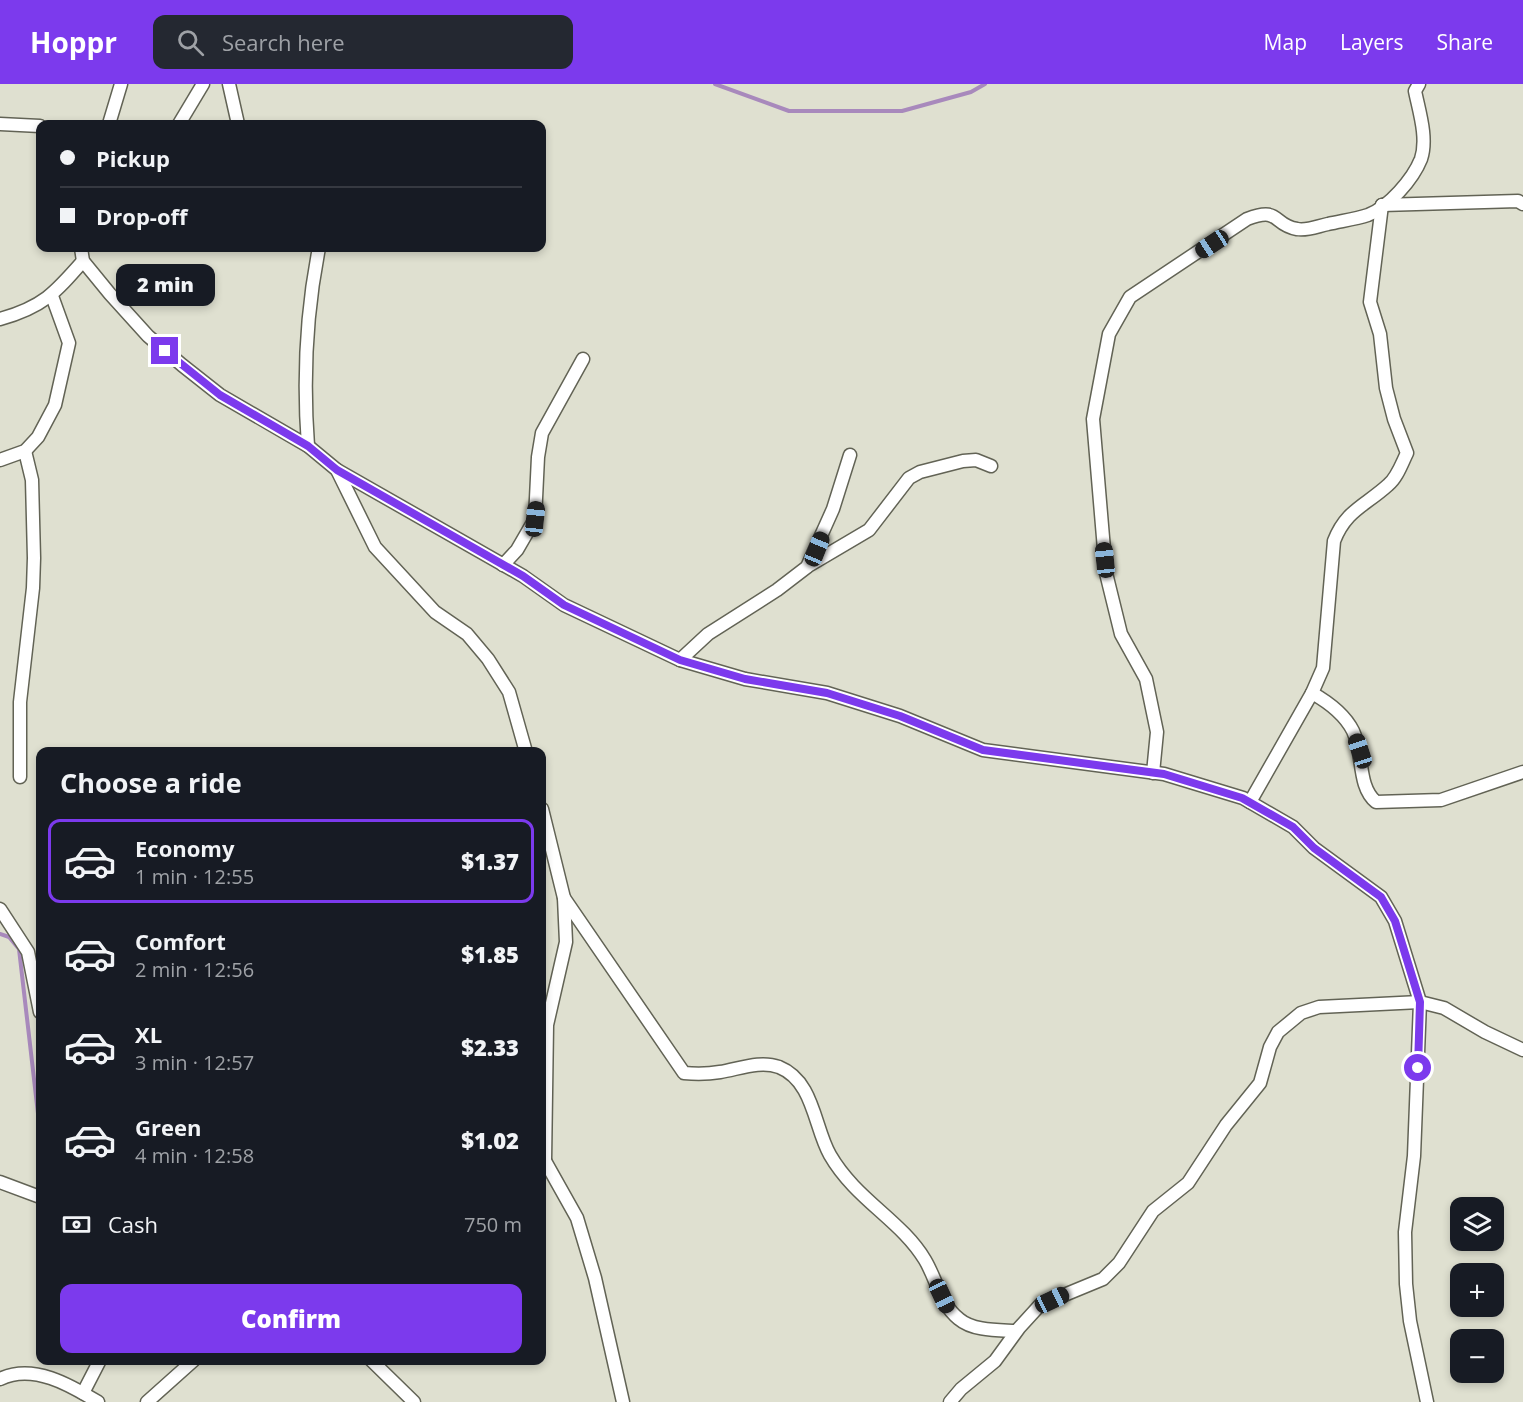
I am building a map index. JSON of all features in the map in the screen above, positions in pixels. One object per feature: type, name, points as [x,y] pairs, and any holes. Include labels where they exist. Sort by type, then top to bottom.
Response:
[{"type":"street","points":[[110,120],[121,84]]},
{"type":"street","points":[[181,120],[203,84]]},
{"type":"street","points":[[229,84],[237,120]]},
{"type":"street","points":[[1153,773],[1157,732],[1146,679],[1121,634],[1106,573],[1093,419],[1109,334],[1130,297],[1247,219],[1264,213],[1276,216],[1289,227],[1306,229],[1370,214],[1382,205],[1404,186],[1421,158],[1421,121],[1415,91],[1419,84]]},
{"type":"street","points":[[0,124],[36,126]]},
{"type":"street","points":[[1382,205],[1518,201],[1523,204]]},
{"type":"street","points":[[1250,802],[1312,693],[1323,668],[1334,541],[1341,524],[1353,511],[1390,484],[1407,453],[1389,399],[1380,334],[1370,302],[1382,205]]},
{"type":"street","points":[[82,252],[83,261],[148,336],[220,395],[308,446],[337,470],[503,565],[564,605],[680,660],[745,679],[827,693],[900,716],[983,750],[1153,773],[1208,786],[1250,802],[1293,827],[1314,848],[1381,897],[1398,929],[1420,1002],[1414,1156],[1406,1232],[1406,1284],[1410,1321],[1427,1402]]},
{"type":"street","points":[[308,446],[305,375],[311,289],[319,252]]},
{"type":"street","points":[[0,319],[18,314],[52,296],[83,261]]},
{"type":"street","points":[[0,460],[25,452],[38,437],[55,405],[69,344],[52,296]]},
{"type":"street","points":[[503,565],[517,550],[535,519],[542,433],[583,359]]},
{"type":"street","points":[[20,777],[20,702],[33,588],[34,558],[32,480],[25,452]]},
{"type":"street","points":[[807,567],[833,509],[850,455]]},
{"type":"street","points":[[680,660],[708,634],[777,590],[807,567],[869,530],[909,478],[920,472],[963,461],[976,460],[991,466]]},
{"type":"street","points":[[337,470],[375,547],[435,612],[466,634],[488,659],[509,692],[525,747]]},
{"type":"street","points":[[1312,693],[1331,704],[1353,730],[1360,751],[1367,795],[1376,802],[1441,800],[1523,772]]},
{"type":"street","points":[[546,825],[564,898],[566,942],[546,1025]]},
{"type":"street","points":[[564,898],[684,1073],[719,1072],[762,1064],[779,1067],[792,1077],[807,1093],[829,1154],[869,1204],[915,1246],[927,1262],[947,1308],[960,1321],[973,1326],[1016,1331]]},
{"type":"street","points":[[0,909],[28,952],[36,992]]},
{"type":"street","points":[[950,1402],[961,1389],[995,1361],[1016,1331],[1040,1305],[1103,1279],[1119,1263],[1153,1211],[1188,1183],[1226,1125],[1260,1083],[1270,1047],[1288,1022],[1319,1007],[1420,1002],[1444,1008],[1485,1032],[1523,1050]]},
{"type":"street","points":[[546,1169],[577,1218],[595,1278],[623,1402]]},
{"type":"street","points":[[0,1182],[36,1196]]},
{"type":"street","points":[[83,1393],[97,1365]]},
{"type":"street","points":[[147,1402],[188,1365]]},
{"type":"street","points":[[376,1365],[414,1402]]},
{"type":"street","points":[[0,1378],[9,1374],[29,1372],[68,1384],[98,1402]]},
{"type":"waterway","points":[[715,84],[789,111],[902,111],[971,92],[985,84]]},
{"type":"waterway","points":[[0,934],[9,937],[19,949],[36,1096]]},
{"type":"route","points":[[165,351],[220,395],[308,446],[337,470],[523,576],[564,605],[680,660],[745,679],[827,693],[900,716],[983,750],[1164,774],[1242,798],[1293,827],[1314,848],[1367,889],[1381,897],[1395,921],[1420,1002],[1418,1068]]}]
